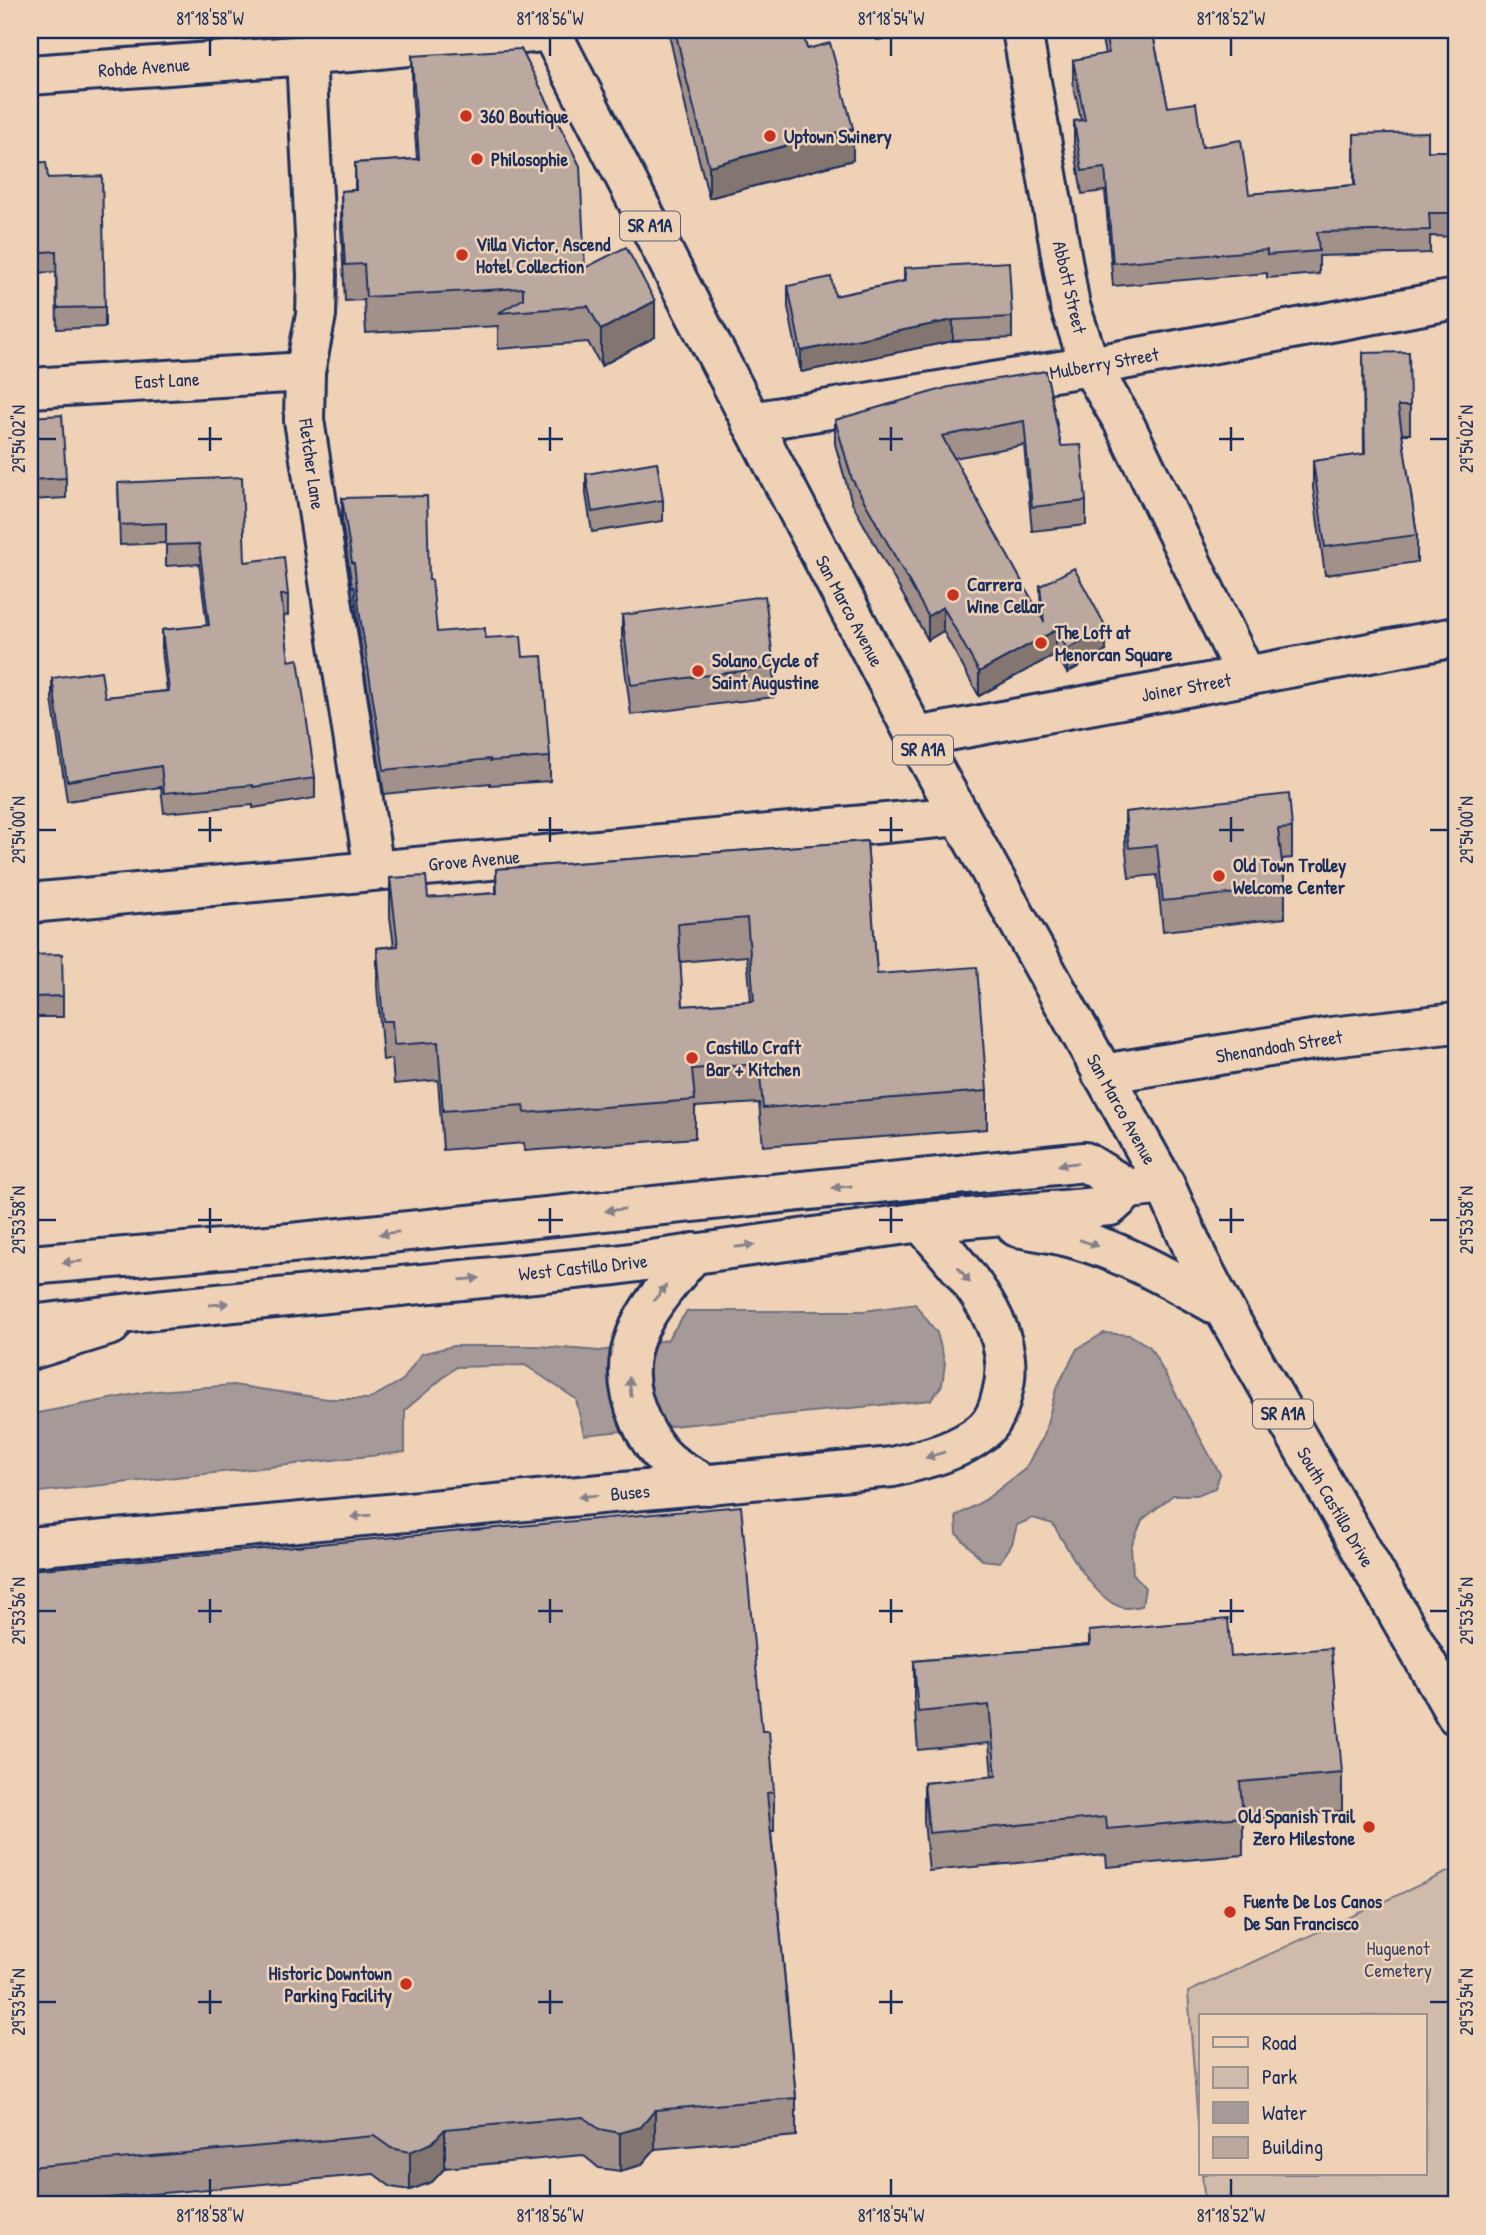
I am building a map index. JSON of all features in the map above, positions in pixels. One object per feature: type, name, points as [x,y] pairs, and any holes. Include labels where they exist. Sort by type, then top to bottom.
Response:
[{"type":"street","name":"Rohde Avenue","points":[[30,75],[306,56],[550,30]]},
{"type":"street","name":"San Marco Avenue","points":[[550,30],[916,737],[1102,1074],[1147,1187]]},
{"type":"street","name":"Abbott Street","points":[[1022,30],[1070,306],[1090,366],[1124,423],[1246,676]]},
{"type":"street","name":"Fletcher Lane","points":[[306,56],[317,275],[316,315],[305,372],[304,420],[374,870]]},
{"type":"street","name":"Mulberry Street","points":[[751,422],[1090,366],[1456,299]]},
{"type":"street","name":"East Lane","points":[[30,388],[305,372]]},
{"type":"street","name":"Joiner Street","points":[[916,737],[1456,637]]},
{"type":"street","name":"Grove Avenue","points":[[30,903],[960,816]]},
{"type":"street","name":"Shenandoah Street","points":[[1102,1074],[1331,1037],[1456,1023]]},
{"type":"street","points":[[30,1265],[292,1243],[1085,1162],[1147,1187]]},
{"type":"street","name":"West Castillo Drive","points":[[30,1325],[164,1309],[616,1265],[921,1222],[1110,1206],[1147,1187]]},
{"type":"street","name":"South Castillo Drive","points":[[1147,1187],[1197,1257],[1456,1715]]},
{"type":"street","points":[[974,1218],[1075,1238],[1108,1250],[1150,1268],[1224,1309]]},
{"type":"street","name":"Buses","points":[[30,1547],[893,1467],[945,1453],[984,1431],[998,1412],[1005,1385],[1006,1349],[993,1318],[964,1274],[921,1222]]},
{"type":"street","points":[[694,1253],[652,1302],[634,1338],[628,1378],[631,1399],[646,1434],[663,1458],[680,1471],[708,1485]]},
{"type":"street","points":[[30,1350],[164,1309]]},
{"type":"green space","name":"Huguenot Cemetery","points":[[1456,1868],[1456,2205],[1205,2205],[1202,2176],[1426,2176],[1426,2014],[1199,2014],[1199,2138],[1188,1992]]},
{"type":"water","points":[[915,1304],[937,1333],[945,1363],[942,1385],[931,1400],[584,1435],[576,1399],[525,1365],[456,1367],[405,1410],[405,1452],[30,1493],[30,1417],[33,1414],[146,1392],[233,1385],[328,1399],[369,1399],[403,1380],[421,1354],[453,1346],[538,1346],[600,1351],[667,1340],[687,1311],[864,1311]]},
{"type":"water","points":[[1104,1333],[1130,1335],[1150,1347],[1220,1474],[1215,1488],[1197,1495],[1173,1495],[1142,1520],[1131,1547],[1133,1573],[1145,1588],[1142,1606],[1129,1608],[1114,1604],[1093,1585],[1053,1524],[1033,1518],[1017,1525],[1012,1544],[1000,1562],[982,1560],[957,1534],[956,1516],[985,1500],[1025,1469],[1044,1435],[1056,1389],[1077,1349]]},
{"type":"building","points":[[675,30],[802,30],[807,49],[830,43],[853,128],[709,166]]},
{"type":"building","points":[[1104,30],[1152,30],[1168,107],[1196,103],[1202,147],[1241,140],[1249,194],[1355,185],[1354,134],[1428,132],[1428,151],[1456,151],[1456,213],[1429,213],[1430,230],[1317,232],[1319,251],[1267,255],[1267,250],[1113,263],[1105,168],[1082,171],[1074,121],[1085,120],[1073,60],[1109,53]]},
{"type":"building","points":[[521,49],[580,166],[585,268],[626,247],[655,301],[601,330],[588,306],[498,313],[523,299],[523,288],[366,297],[364,264],[345,265],[341,191],[356,190],[355,163],[419,159],[412,56]]},
{"type":"building","points":[[46,162],[48,178],[102,176],[105,307],[57,308],[56,251],[30,253],[30,163]]},
{"type":"building","points":[[1009,262],[1012,317],[953,320],[801,351],[788,286],[831,277],[835,296],[906,281],[904,268]]},
{"type":"building","points":[[1409,352],[1410,406],[1398,406],[1417,535],[1325,547],[1313,461],[1365,454],[1363,353]]},
{"type":"building","points":[[1046,371],[1061,446],[1081,445],[1086,501],[1032,507],[1024,421],[942,436],[1044,622],[1040,586],[1074,568],[1106,627],[1067,649],[1056,630],[979,672],[943,607],[928,616],[852,479],[835,420],[949,387]]},
{"type":"building","points":[[62,415],[66,478],[30,480],[30,417]]},
{"type":"building","points":[[657,462],[663,500],[592,512],[586,474]]},
{"type":"building","points":[[242,477],[245,562],[284,557],[288,595],[281,595],[289,661],[298,659],[315,778],[253,787],[164,793],[161,766],[67,781],[52,678],[101,671],[105,697],[169,691],[162,630],[209,625],[199,544],[166,545],[166,523],[120,525],[118,483]]},
{"type":"building","points":[[427,496],[429,580],[432,580],[437,632],[485,628],[485,638],[521,636],[523,657],[542,656],[550,757],[490,759],[384,770],[342,498]]},
{"type":"building","points":[[765,596],[774,667],[631,685],[622,615]]},
{"type":"building","name":"Old Town Trolley Welcome Center","points":[[1289,794],[1292,828],[1278,829],[1285,888],[1163,901],[1157,845],[1129,848],[1125,812]]},
{"type":"building","points":[[867,841],[877,974],[977,967],[987,1091],[763,1108],[759,1064],[692,1069],[695,1100],[525,1113],[524,1105],[443,1111],[438,1042],[394,1045],[392,1021],[383,1021],[377,948],[398,946],[390,878],[426,876],[428,898],[497,893],[496,869]],"holes":[[[747,918],[754,1001],[683,1006],[678,924]]]},
{"type":"building","points":[[62,954],[63,996],[35,997],[35,1017],[30,1018],[30,955]]},
{"type":"building","name":"Historic Downtown Parking Facility","points":[[741,1506],[762,1731],[769,1731],[774,1792],[767,1793],[796,2098],[655,2110],[641,2127],[620,2133],[599,2129],[583,2117],[445,2129],[432,2143],[410,2152],[391,2148],[374,2136],[30,2167],[30,1570]]},
{"type":"building","points":[[1228,1619],[1231,1657],[1331,1648],[1342,1773],[1240,1782],[1243,1817],[1107,1829],[1106,1817],[929,1833],[924,1783],[996,1776],[989,1705],[918,1712],[914,1661],[1090,1645],[1089,1631]]},
{"type":"place","name":"360 Boutique","points":[[466,116]]},
{"type":"place","name":"Uptown Swinery","points":[[770,136]]},
{"type":"place","name":"Philosophie","points":[[477,159]]},
{"type":"place","name":"Villa Victor, Ascend Hotel Collection","points":[[462,255]]},
{"type":"place","name":"Carrera Wine Cellar","points":[[953,595]]},
{"type":"place","name":"The Loft at Menorcan Square","points":[[1041,643]]},
{"type":"place","name":"Solano Cycle of Saint Augustine","points":[[698,671]]},
{"type":"place","name":"Old Town Trolley Welcome Center","points":[[1219,876]]},
{"type":"place","name":"Castillo Craft Bar + Kitchen","points":[[692,1058]]},
{"type":"place","name":"Old Spanish Trail Zero Milestone","points":[[1369,1827]]},
{"type":"place","name":"Fuente De Los Canos De San Francisco","points":[[1230,1912]]},
{"type":"place","name":"Historic Downtown Parking Facility","points":[[406,1984]]}]
